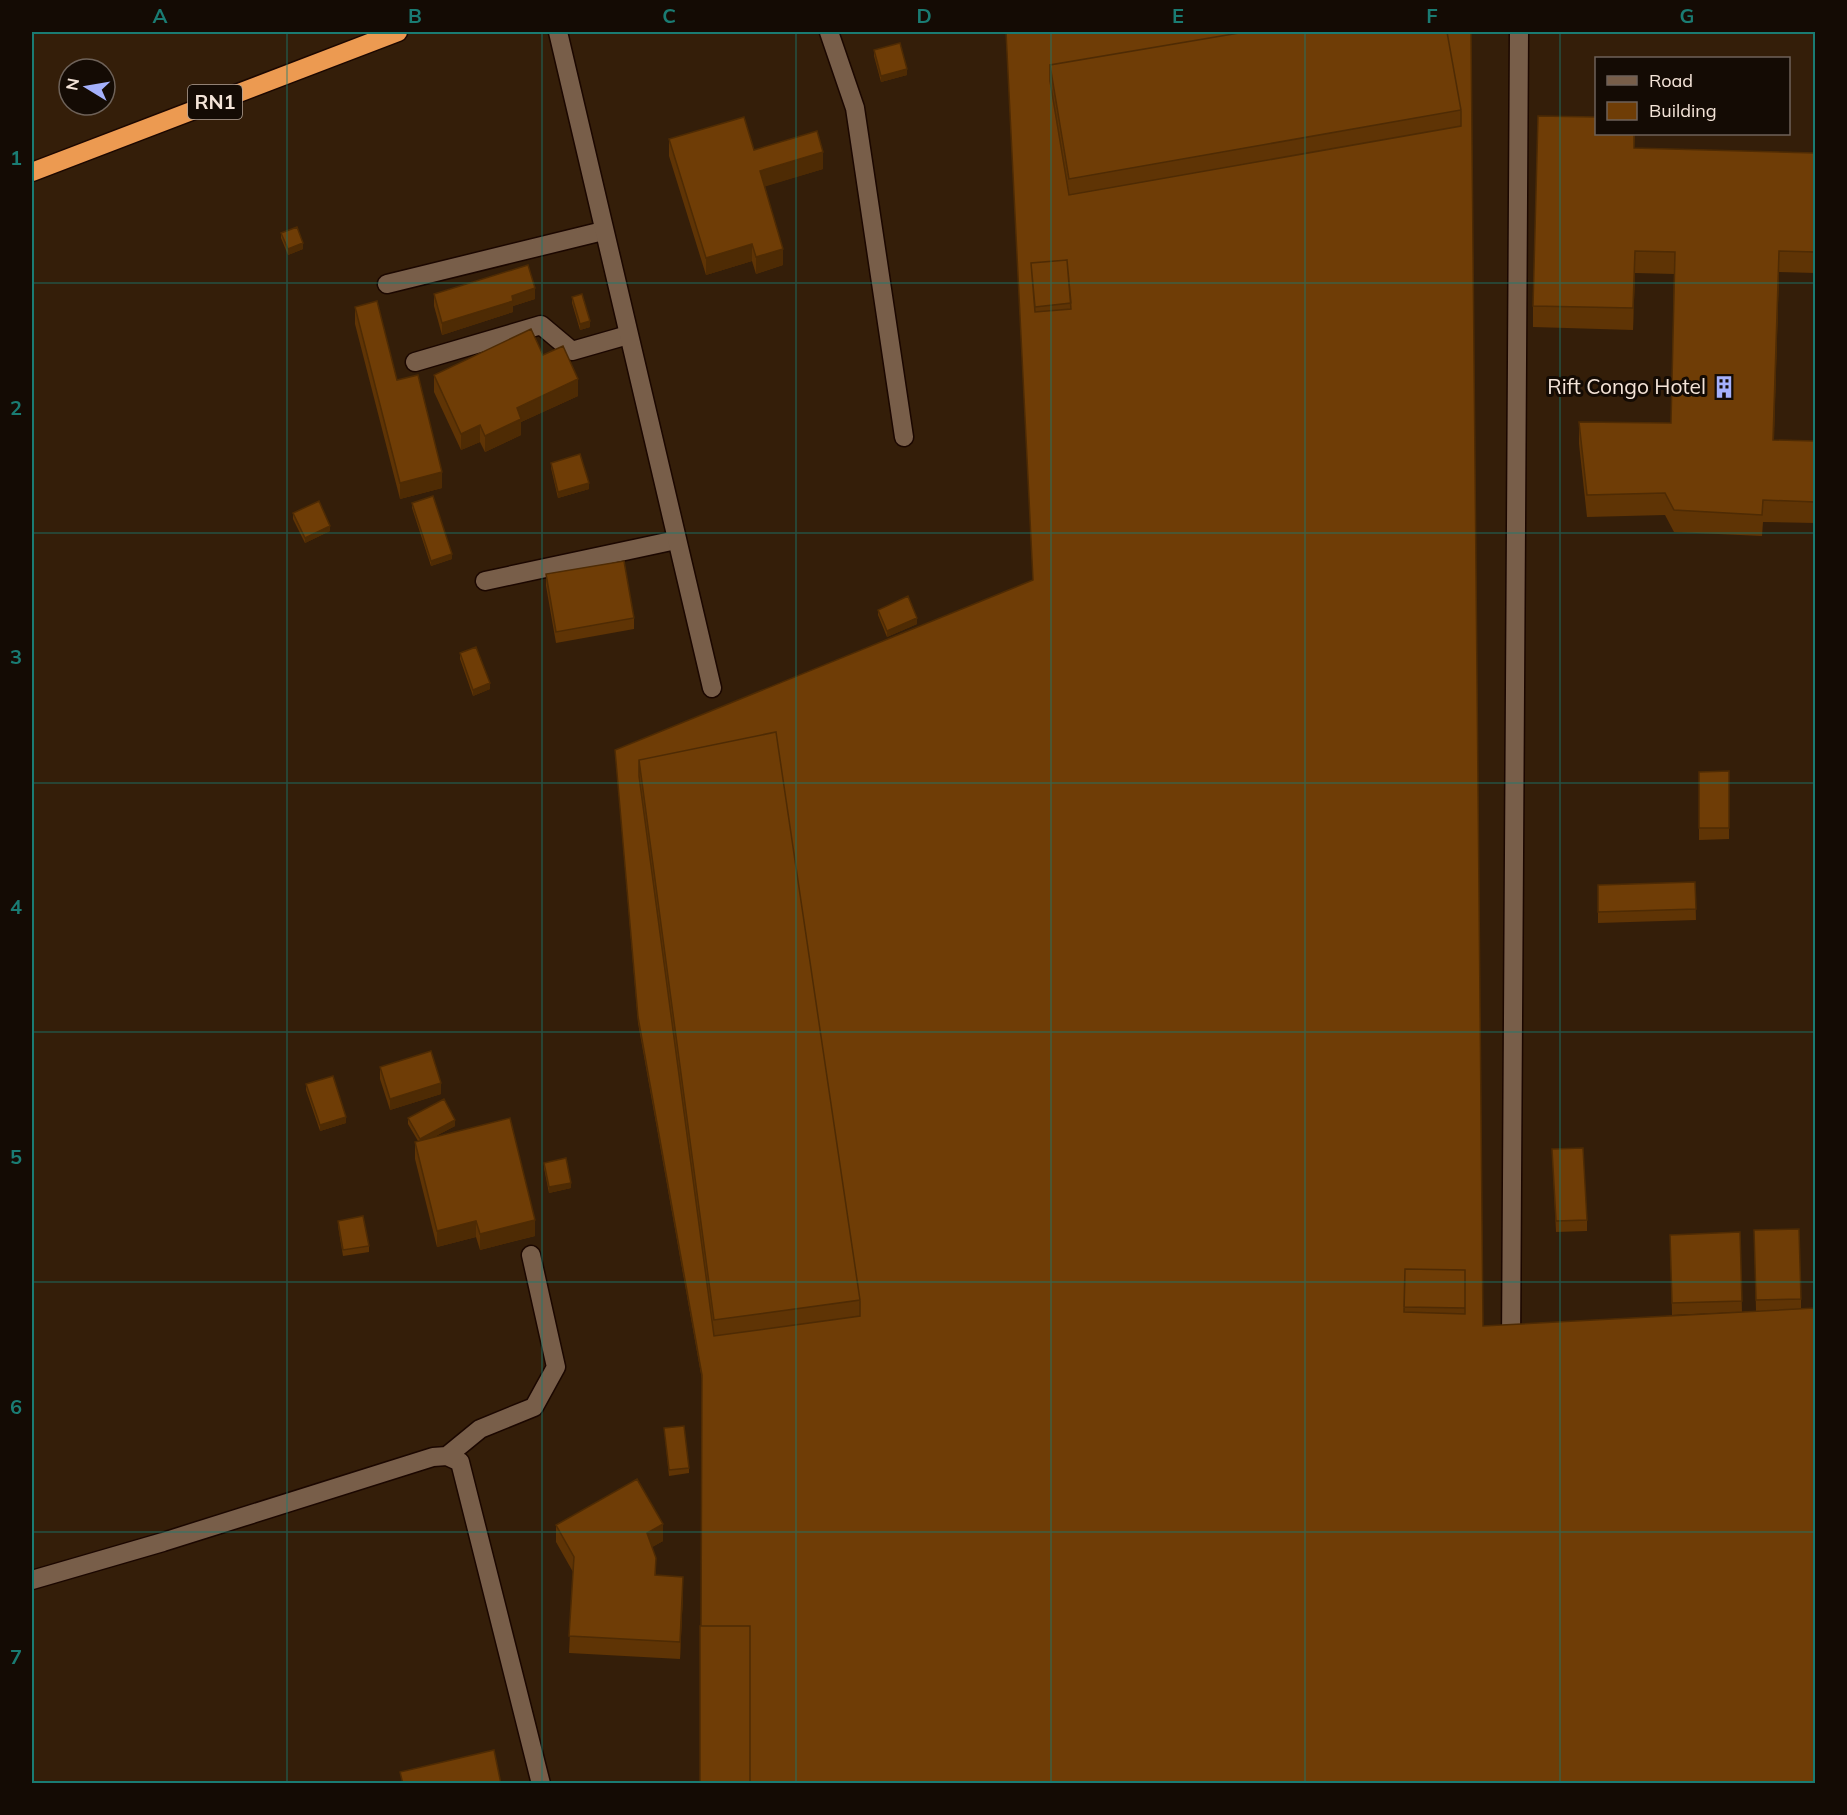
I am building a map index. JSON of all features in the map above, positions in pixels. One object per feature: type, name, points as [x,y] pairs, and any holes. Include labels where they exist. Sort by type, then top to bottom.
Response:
[{"type":"highway","name":"RN1","points":[[32,172],[398,32]]},
{"type":"street","points":[[558,32],[712,688]]},
{"type":"street","points":[[829,32],[855,108],[904,437]]},
{"type":"street","points":[[1511,1364],[1519,32]]},
{"type":"street","points":[[387,284],[603,231]]},
{"type":"street","points":[[415,362],[541,325],[572,351],[628,335]]},
{"type":"street","points":[[485,581],[676,540]]},
{"type":"street","points":[[447,1456],[480,1429],[534,1407],[556,1367],[531,1255]]},
{"type":"street","points":[[32,1580],[163,1542],[433,1457],[447,1456],[460,1462],[541,1784]]},
{"type":"building","points":[[1006,32],[1245,32],[1050,65],[1050,81],[1069,195],[1461,126],[1461,110],[1447,32],[1471,32],[1483,1326],[1815,1308],[1815,1784],[750,1784],[750,1626],[701,1626],[702,1375],[638,1017],[615,750],[1033,580]],"holes":[[[1067,260],[1071,309],[1035,312],[1031,263]],[[776,732],[860,1300],[860,1316],[714,1336],[639,776],[639,760]],[[1405,1269],[1465,1270],[1465,1314],[1404,1312]]]},
{"type":"building","points":[[1245,32],[1447,32],[1461,110],[1069,179],[1050,65]]},
{"type":"building","points":[[900,43],[907,69],[881,76],[874,50]]},
{"type":"building","name":"Rift Congo Hotel","points":[[1538,116],[1595,117],[1595,135],[1634,135],[1634,148],[1815,153],[1815,252],[1779,251],[1773,440],[1815,441],[1815,502],[1763,500],[1762,515],[1674,510],[1665,493],[1587,495],[1579,422],[1671,423],[1675,252],[1635,251],[1633,308],[1533,306]]},
{"type":"building","points":[[744,117],[754,150],[817,131],[823,152],[760,171],[783,249],[756,257],[752,244],[706,258],[669,139]]},
{"type":"building","points":[[297,227],[303,243],[288,249],[281,233]]},
{"type":"building","points":[[1067,260],[1071,303],[1035,307],[1031,263]]},
{"type":"building","points":[[528,265],[535,288],[512,296],[513,301],[442,323],[434,294]]},
{"type":"building","points":[[582,294],[590,321],[580,324],[572,297]]},
{"type":"building","points":[[377,301],[397,380],[418,375],[442,472],[400,483],[355,307]]},
{"type":"building","points":[[531,329],[543,355],[563,346],[578,379],[517,408],[521,419],[485,436],[480,425],[461,434],[434,375]]},
{"type":"building","points":[[580,454],[589,483],[558,492],[551,463]]},
{"type":"building","points":[[433,496],[452,554],[431,561],[412,503]]},
{"type":"building","points":[[319,501],[330,526],[305,538],[293,513]]},
{"type":"building","points":[[624,561],[634,618],[556,632],[546,574]]},
{"type":"building","points":[[908,596],[917,618],[887,631],[878,610]]},
{"type":"building","points":[[476,647],[490,683],[473,690],[460,653]]},
{"type":"building","points":[[776,732],[860,1300],[714,1320],[639,760]]},
{"type":"building","points":[[1729,771],[1729,828],[1699,828],[1699,772]]},
{"type":"building","points":[[1695,882],[1696,909],[1598,912],[1598,885]]},
{"type":"building","points":[[431,1051],[441,1083],[390,1099],[380,1067]]},
{"type":"building","points":[[333,1076],[346,1117],[320,1125],[306,1084]]},
{"type":"building","points":[[444,1099],[455,1120],[420,1139],[408,1118]]},
{"type":"building","points":[[510,1118],[535,1220],[480,1234],[476,1221],[437,1231],[415,1142]]},
{"type":"building","points":[[1583,1148],[1587,1220],[1556,1221],[1552,1149]]},
{"type":"building","points":[[566,1158],[571,1183],[549,1187],[544,1163]]},
{"type":"building","points":[[363,1216],[369,1246],[343,1250],[338,1221]]},
{"type":"building","points":[[1799,1229],[1801,1299],[1756,1300],[1754,1230]]},
{"type":"building","points":[[1740,1232],[1742,1301],[1672,1303],[1670,1235]]},
{"type":"building","points":[[1405,1269],[1465,1270],[1465,1308],[1404,1307]]},
{"type":"building","points":[[684,1426],[689,1468],[669,1470],[664,1428]]},
{"type":"building","points":[[637,1479],[663,1524],[647,1533],[656,1558],[655,1575],[683,1577],[680,1642],[569,1636],[574,1557],[556,1525]]},
{"type":"building","points":[[700,1626],[750,1626],[750,1784],[700,1784]]},
{"type":"building","points":[[494,1750],[501,1784],[403,1784],[400,1772]]},
{"type":"place","name":"Rift Congo Hotel","points":[[1724,387]]}]
